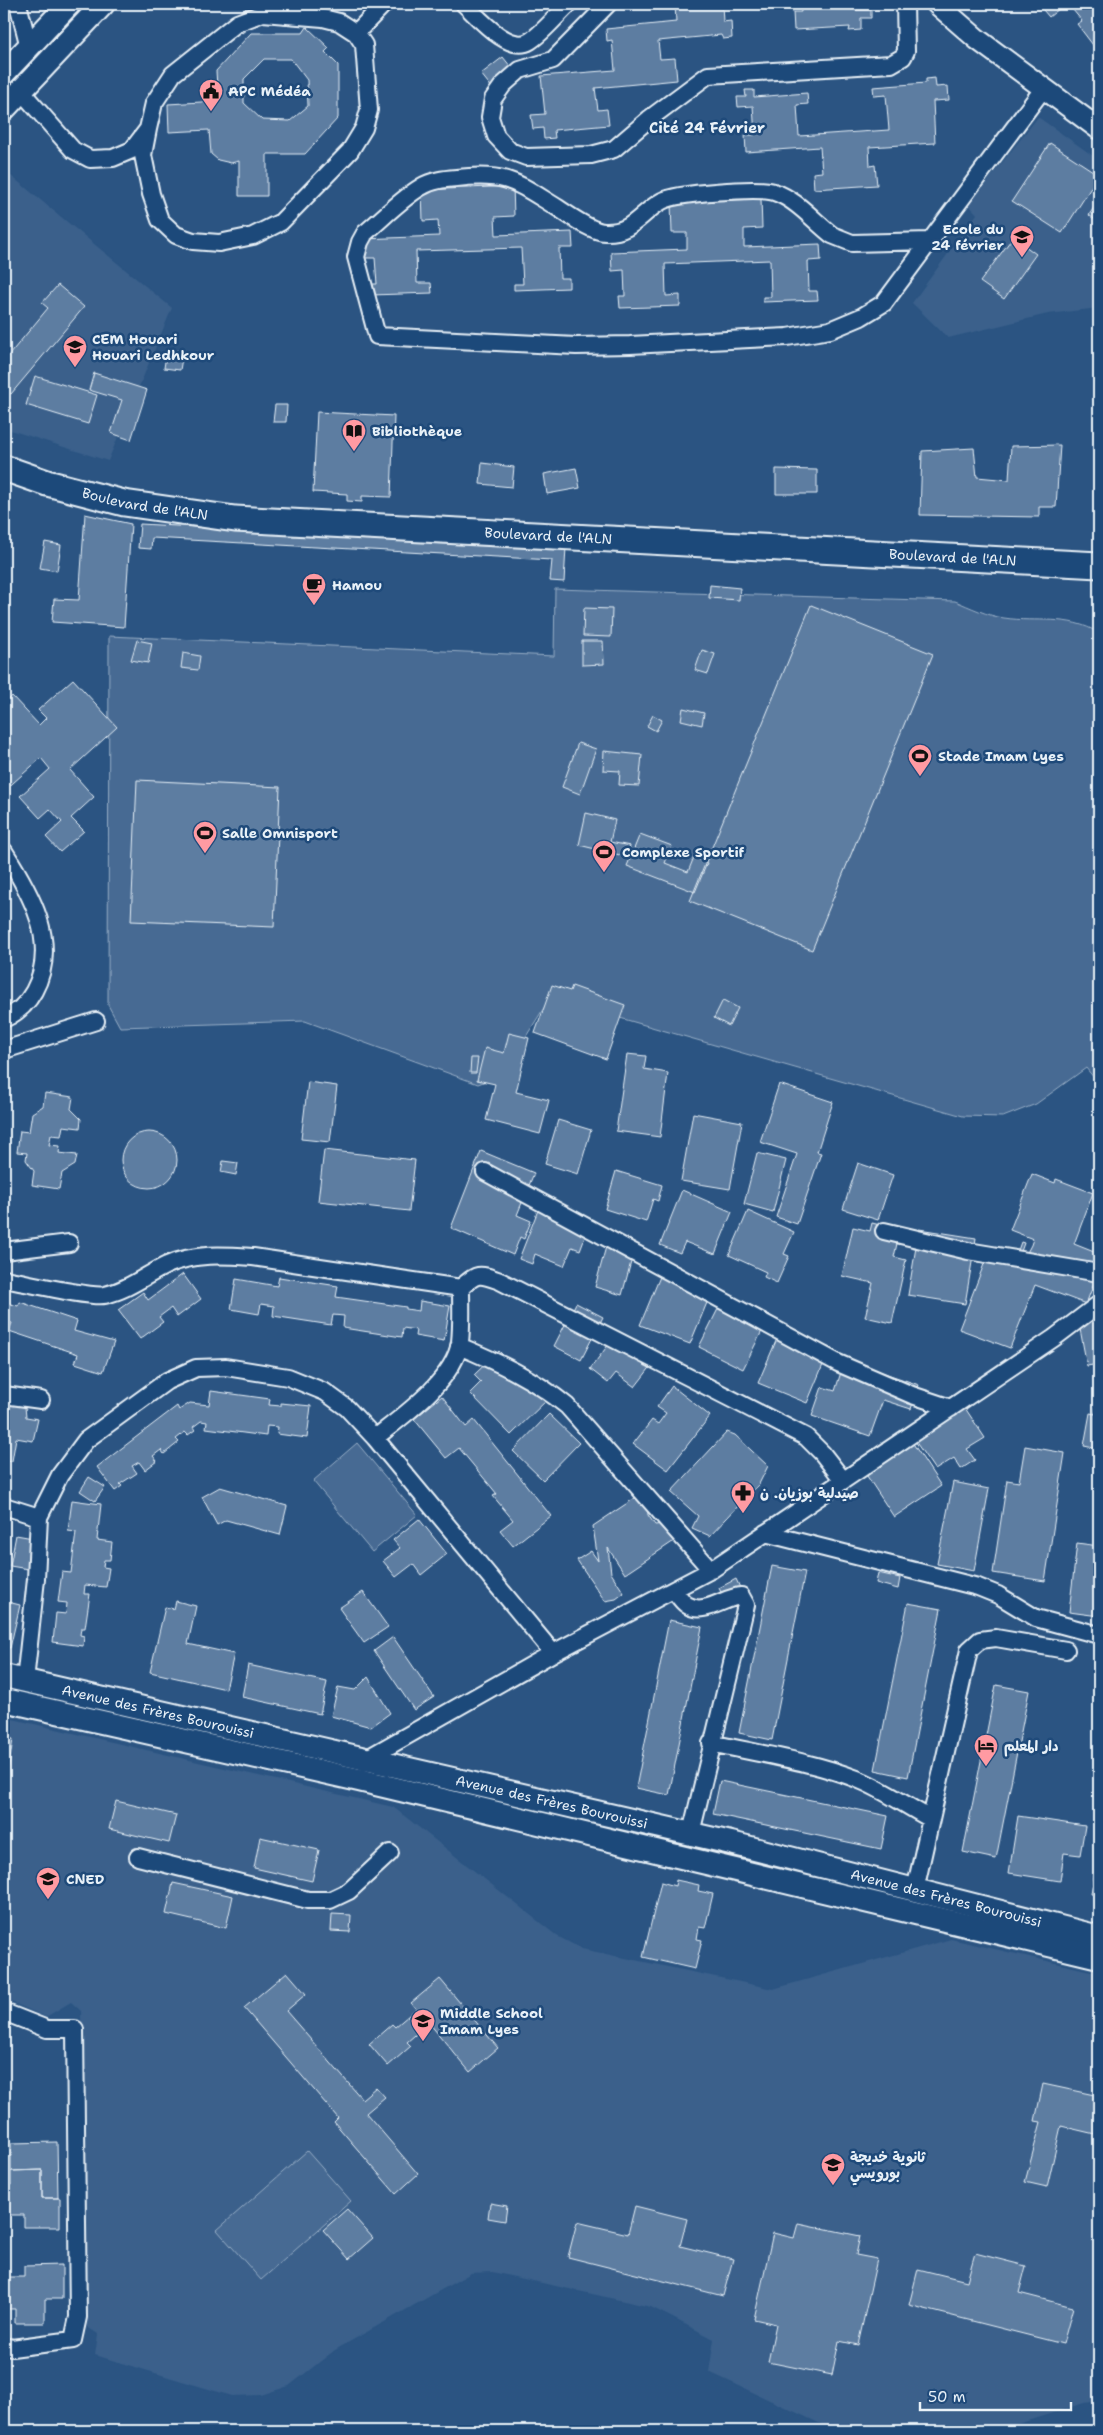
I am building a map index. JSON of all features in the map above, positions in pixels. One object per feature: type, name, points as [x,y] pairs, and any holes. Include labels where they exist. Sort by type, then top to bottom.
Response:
[{"type":"main road","points":[[4,73],[70,4]]},
{"type":"main road","points":[[4,109],[103,4]]},
{"type":"main road","name":"Boulevard de l'ALN","points":[[4,468],[46,483],[124,503],[235,519],[1099,565]]},
{"type":"main road","name":"Avenue des Frères Bourouissi","points":[[14,1678],[691,1833],[1099,1937]]},
{"type":"main road","points":[[4,1700],[359,1780],[1099,1957]]},
{"type":"street","points":[[18,4],[29,47]]},
{"type":"street","points":[[356,33],[384,4]]},
{"type":"street","points":[[464,4],[505,40],[519,44],[529,41],[570,4]]},
{"type":"street","points":[[608,4],[553,60],[520,70],[503,85],[493,99],[490,117],[496,136],[510,151],[526,156],[591,155],[614,149],[671,101],[708,75],[891,64],[903,58],[906,52],[905,4]]},
{"type":"street","points":[[937,4],[977,40],[1099,129]]},
{"type":"street","points":[[284,13],[339,22],[356,33],[364,45],[366,59],[368,110],[364,128],[350,152],[280,222],[253,236],[219,243],[193,241],[176,235],[160,220],[151,194],[143,156],[154,103],[174,74],[236,23],[263,14],[284,13]]},
{"type":"street","points":[[930,241],[852,243],[840,240],[789,199],[774,192],[759,191],[678,195],[662,201],[632,226],[618,232],[601,232],[517,183],[501,176],[479,175],[438,180],[421,186],[365,233],[360,242],[356,257],[376,336],[576,346],[786,337],[830,330],[861,317],[884,302],[930,241],[1043,89]]},
{"type":"street","points":[[21,91],[73,150],[90,159],[113,158],[132,150],[148,129]]},
{"type":"street","points":[[4,851],[28,891],[38,917],[46,950],[42,976],[29,1000],[14,1015],[4,1019]]},
{"type":"street","points":[[4,1050],[96,1020]]},
{"type":"street","points":[[485,1172],[838,1363],[878,1381],[951,1408]]},
{"type":"street","points":[[884,1231],[968,1251],[1099,1273]]},
{"type":"street","points":[[4,1251],[69,1243]]},
{"type":"street","points":[[4,1278],[103,1296],[122,1290],[167,1265],[198,1256],[220,1254],[253,1257],[461,1288]]},
{"type":"street","points":[[375,1438],[409,1410],[451,1368],[459,1346],[461,1288],[471,1278],[482,1274],[527,1294],[806,1437],[822,1453],[843,1480]]},
{"type":"street","points":[[359,1780],[366,1759],[553,1653],[711,1570],[1054,1338],[1099,1304]]},
{"type":"street","points":[[459,1346],[505,1365],[541,1385],[567,1406],[711,1570]]},
{"type":"street","points":[[14,1678],[36,1579],[39,1517],[60,1475],[86,1440],[167,1382],[196,1368],[226,1367],[288,1377],[325,1392],[347,1408],[375,1438],[553,1653]]},
{"type":"street","points":[[4,1395],[41,1400]]},
{"type":"street","points":[[4,1506],[39,1517]]},
{"type":"street","points":[[765,1533],[978,1587],[998,1595],[1036,1618],[1099,1635]]},
{"type":"street","points":[[674,1590],[687,1605],[698,1608],[707,1608],[730,1596],[741,1596],[746,1605],[711,1743],[691,1833]]},
{"type":"street","points":[[915,1890],[969,1650],[980,1640],[996,1638],[1066,1650]]},
{"type":"street","points":[[711,1743],[827,1770],[857,1779],[882,1791],[931,1820]]},
{"type":"street","points":[[138,1857],[308,1900],[330,1900],[349,1891],[390,1853]]},
{"type":"street","points":[[4,2012],[47,2029],[75,2030],[78,2316],[73,2340],[12,2348],[4,2346]]},
{"type":"shaded area","name":"Ecole du 24 février","points":[[1038,117],[1099,160],[1099,308],[1048,314],[948,338],[912,303],[977,214],[969,205]]},
{"type":"shaded area","name":"CEM Houari Houari Ledhkour","points":[[4,170],[172,308],[108,461],[4,428]]},
{"type":"shaded area","name":"Complexe Sportif","points":[[555,589],[955,601],[998,617],[1064,621],[1076,623],[1099,633],[1099,1084],[1086,1068],[1036,1104],[1003,1117],[963,1116],[550,998],[502,1075],[478,1084],[305,1021],[120,1027],[108,1005],[109,636],[554,656]]},
{"type":"shaded area","points":[[357,1443],[417,1515],[372,1552],[313,1481]]},
{"type":"shaded area","points":[[4,1717],[393,1807],[557,1936],[582,1949],[773,1989],[951,1939],[1099,1973],[1099,2401],[1084,2403],[996,2431],[836,2431],[709,2372],[714,2339],[651,2307],[492,2272],[471,2273],[335,2350],[289,2386],[261,2395],[232,2396],[95,2355],[98,2334],[87,2327],[81,2011],[71,2002],[46,2017],[4,1999]]},
{"type":"shaded area","points":[[307,2151],[351,2201],[261,2280],[217,2230]]},
{"type":"building","points":[[251,4],[278,4],[242,33],[232,20]]},
{"type":"building","points":[[675,4],[722,4],[723,22],[731,21],[732,38],[723,39],[721,35],[658,41],[660,59],[675,58],[677,80],[595,88],[598,110],[607,109],[609,125],[554,130],[555,138],[544,139],[543,128],[533,129],[531,115],[545,114],[541,76],[615,70],[612,40],[607,41],[606,29],[676,22]]},
{"type":"building","points":[[800,4],[855,4],[855,10],[871,10],[871,18],[861,18],[861,30],[849,31],[850,27],[794,30],[793,12],[801,12]]},
{"type":"building","points":[[1038,4],[1065,4],[1049,17]]},
{"type":"building","points":[[1068,4],[1099,4],[1099,53],[1077,24],[1082,21]]},
{"type":"building","name":"APC Médéa","points":[[307,27],[329,48],[325,52],[338,65],[338,118],[305,154],[267,154],[267,196],[239,196],[239,161],[231,163],[218,160],[211,154],[209,130],[169,132],[168,104],[218,101],[216,71],[251,33],[303,33]],"holes":[[[264,59],[291,59],[307,80],[308,106],[290,121],[262,120],[244,103],[244,79]]]},
{"type":"building","points":[[503,57],[518,76],[496,93],[481,74]]},
{"type":"building","points":[[935,78],[936,87],[948,86],[949,100],[933,101],[935,143],[869,147],[870,166],[875,165],[877,185],[814,189],[813,173],[822,172],[820,147],[746,152],[745,135],[755,135],[753,106],[738,107],[737,97],[746,97],[745,90],[754,90],[754,97],[807,93],[808,104],[797,105],[799,136],[889,130],[886,95],[874,96],[873,87],[926,83],[926,79]]},
{"type":"building","points":[[1050,143],[1099,175],[1062,233],[1012,201]]},
{"type":"building","points":[[513,186],[514,216],[495,217],[496,235],[572,232],[573,248],[559,248],[560,278],[569,278],[569,288],[514,290],[514,284],[523,284],[521,248],[416,251],[417,283],[431,283],[432,293],[371,295],[371,284],[377,284],[375,258],[363,258],[363,239],[439,236],[438,220],[423,221],[422,190]]},
{"type":"building","points":[[761,199],[762,228],[744,229],[744,247],[820,244],[821,260],[808,261],[809,291],[817,291],[818,300],[763,302],[763,297],[771,297],[770,260],[665,264],[666,296],[680,295],[680,306],[620,308],[619,296],[625,296],[624,270],[612,271],[611,252],[687,249],[687,233],[672,233],[671,202]]},
{"type":"building","points":[[1099,200],[1099,223],[1089,215]]},
{"type":"building","points":[[1013,237],[1036,254],[1004,299],[980,282]]},
{"type":"building","points":[[58,285],[84,307],[11,394],[4,390],[4,361],[48,308],[42,303]]},
{"type":"building","points":[[167,349],[183,352],[180,370],[164,368]]},
{"type":"building","points":[[94,373],[147,390],[131,440],[111,433],[122,400],[89,390]]},
{"type":"building","points":[[35,376],[97,395],[88,424],[26,405]]},
{"type":"building","points":[[275,405],[287,405],[286,422],[273,422]]},
{"type":"building","points":[[317,412],[394,416],[391,497],[362,496],[362,502],[347,501],[347,494],[313,492]]},
{"type":"building","points":[[1060,445],[1056,507],[1039,507],[1039,517],[920,515],[922,451],[974,448],[977,477],[1009,480],[1011,446]]},
{"type":"building","points":[[482,463],[514,467],[512,487],[480,484]]},
{"type":"building","points":[[576,468],[580,488],[547,494],[544,474]]},
{"type":"building","points":[[776,469],[817,470],[817,494],[776,494]]},
{"type":"building","points":[[85,514],[131,524],[124,627],[52,622],[54,599],[79,600]]},
{"type":"building","points":[[140,524],[566,547],[564,582],[550,581],[552,560],[152,538],[151,549],[138,548]]},
{"type":"building","points":[[45,542],[61,545],[57,571],[40,568]]},
{"type":"building","points":[[710,585],[740,588],[739,600],[709,598]]},
{"type":"building","points":[[811,605],[933,654],[812,950],[690,901]]},
{"type":"building","points":[[584,608],[612,609],[611,637],[583,636]]},
{"type":"building","points":[[137,640],[152,643],[148,663],[131,660]]},
{"type":"building","points":[[582,641],[603,641],[604,664],[582,665]]},
{"type":"building","points":[[702,650],[715,654],[708,674],[695,670]]},
{"type":"building","points":[[183,653],[200,656],[198,670],[181,668]]},
{"type":"building","points":[[73,679],[117,727],[70,770],[94,797],[71,818],[84,831],[60,852],[46,837],[62,822],[50,809],[40,818],[20,796],[50,769],[41,758],[4,791],[4,704],[12,696],[39,725],[46,718],[38,710]]},
{"type":"building","points":[[683,708],[704,713],[702,725],[681,720]]},
{"type":"building","points":[[653,715],[662,720],[656,731],[647,726]]},
{"type":"building","points":[[578,743],[596,749],[580,794],[562,787]]},
{"type":"building","points":[[604,751],[642,755],[639,786],[619,785],[620,771],[603,770]]},
{"type":"building","name":"Salle Omnisport","points":[[137,780],[280,787],[274,927],[131,921]]},
{"type":"building","points":[[586,813],[615,820],[610,842],[630,846],[628,857],[579,845]]},
{"type":"building","points":[[640,834],[672,846],[665,863],[688,872],[694,857],[707,863],[695,892],[627,866]]},
{"type":"building","points":[[552,985],[570,991],[572,986],[625,1005],[606,1059],[535,1033]]},
{"type":"building","points":[[723,1000],[738,1008],[729,1026],[714,1018]]},
{"type":"building","points":[[509,1033],[529,1038],[516,1092],[549,1100],[540,1134],[486,1120],[495,1084],[477,1080],[485,1048],[504,1053]]},
{"type":"building","points":[[627,1054],[646,1056],[644,1069],[668,1073],[660,1137],[616,1131]]},
{"type":"building","points":[[471,1058],[478,1058],[476,1073],[470,1073]]},
{"type":"building","points":[[308,1082],[337,1086],[330,1142],[301,1139]]},
{"type":"building","points":[[779,1084],[833,1102],[817,1152],[821,1153],[797,1224],[776,1217],[797,1154],[760,1142]]},
{"type":"building","points":[[45,1093],[73,1097],[71,1109],[81,1119],[80,1128],[63,1126],[61,1136],[51,1135],[49,1145],[60,1146],[59,1153],[77,1155],[75,1165],[62,1173],[59,1189],[32,1185],[34,1171],[26,1160],[27,1153],[17,1152],[20,1131],[29,1132],[32,1113],[43,1106]]},
{"type":"building","points":[[693,1113],[742,1122],[730,1189],[681,1181]]},
{"type":"building","points":[[558,1120],[591,1130],[578,1174],[545,1164]]},
{"type":"building","points":[[149,1132],[164,1137],[172,1145],[177,1160],[172,1175],[164,1183],[149,1188],[134,1183],[126,1175],[121,1160],[126,1145],[134,1137]]},
{"type":"building","points":[[324,1150],[415,1160],[409,1211],[318,1201]]},
{"type":"building","points":[[481,1151],[534,1173],[517,1215],[531,1221],[524,1239],[520,1237],[513,1255],[451,1228]]},
{"type":"building","points":[[757,1153],[786,1160],[773,1212],[744,1204]]},
{"type":"building","points":[[223,1161],[238,1163],[236,1175],[221,1172]]},
{"type":"building","points":[[858,1163],[893,1175],[878,1220],[843,1209]]},
{"type":"building","points":[[616,1171],[662,1185],[658,1201],[653,1199],[646,1222],[605,1209]]},
{"type":"building","points":[[1032,1174],[1055,1183],[1056,1179],[1093,1193],[1074,1244],[1099,1254],[1099,1270],[1086,1304],[1035,1285],[1010,1348],[959,1329],[986,1259],[1016,1256],[1021,1242],[1024,1243],[1018,1260],[1022,1262],[1031,1245],[1033,1239],[1010,1230]]},
{"type":"building","points":[[682,1190],[732,1212],[715,1254],[685,1242],[680,1253],[660,1245]]},
{"type":"building","points":[[540,1205],[586,1234],[580,1250],[572,1247],[564,1266],[535,1254],[532,1264],[519,1259]]},
{"type":"building","points":[[748,1211],[794,1232],[784,1254],[789,1256],[777,1283],[764,1277],[766,1272],[729,1255]]},
{"type":"building","points":[[872,1223],[900,1230],[894,1257],[906,1260],[892,1323],[865,1317],[873,1283],[842,1276],[853,1227],[870,1231]]},
{"type":"building","points":[[919,1229],[976,1238],[965,1304],[908,1295]]},
{"type":"building","points":[[607,1243],[634,1251],[622,1295],[595,1287]]},
{"type":"building","points":[[664,1267],[713,1288],[690,1344],[640,1325]]},
{"type":"building","points":[[183,1274],[201,1299],[177,1317],[171,1308],[159,1317],[163,1322],[140,1339],[118,1310],[143,1292],[148,1300]]},
{"type":"building","points":[[279,1277],[338,1286],[336,1297],[406,1307],[406,1309],[419,1311],[420,1301],[450,1306],[444,1341],[415,1336],[416,1330],[403,1328],[402,1337],[343,1328],[344,1316],[333,1315],[331,1325],[273,1316],[274,1306],[261,1304],[259,1314],[231,1309],[236,1279],[277,1286]]},
{"type":"building","points":[[726,1293],[770,1315],[743,1369],[699,1347]]},
{"type":"building","points":[[4,1297],[9,1299],[7,1303],[18,1306],[20,1302],[77,1321],[74,1331],[114,1342],[103,1372],[75,1363],[78,1354],[9,1331],[12,1323],[4,1321]]},
{"type":"building","points":[[576,1303],[603,1317],[581,1360],[554,1346]]},
{"type":"building","points":[[1099,1309],[1099,1364],[1087,1366],[1077,1313]]},
{"type":"building","points":[[782,1327],[830,1348],[807,1403],[758,1383]]},
{"type":"building","points":[[618,1332],[656,1360],[635,1387],[616,1373],[608,1383],[590,1369]]},
{"type":"building","points":[[499,1351],[532,1385],[551,1396],[511,1435],[470,1393],[481,1382],[474,1375]]},
{"type":"building","points":[[843,1366],[870,1368],[919,1385],[911,1409],[883,1400],[870,1436],[812,1416],[822,1387],[835,1391]]},
{"type":"building","points":[[672,1386],[710,1416],[668,1470],[633,1444],[652,1420],[658,1424],[666,1413],[657,1407]]},
{"type":"building","points":[[1099,1389],[1099,1449],[1084,1446],[1090,1413],[1095,1414]]},
{"type":"building","points":[[211,1391],[270,1399],[269,1405],[281,1406],[281,1403],[311,1406],[307,1438],[277,1434],[278,1427],[267,1426],[266,1436],[206,1428],[207,1422],[201,1421],[193,1427],[195,1430],[188,1435],[185,1432],[176,1439],[179,1442],[164,1454],[161,1450],[153,1456],[157,1461],[145,1470],[139,1462],[132,1466],[137,1473],[120,1484],[122,1486],[115,1491],[97,1467],[177,1406],[179,1410],[190,1403],[209,1405]]},
{"type":"building","points":[[442,1396],[466,1427],[474,1420],[551,1516],[513,1546],[500,1530],[513,1520],[493,1496],[497,1494],[459,1448],[446,1458],[414,1419]]},
{"type":"building","points":[[4,1403],[25,1407],[26,1417],[38,1419],[33,1441],[16,1438],[12,1461],[6,1462],[5,1471]]},
{"type":"building","points":[[965,1408],[985,1438],[967,1449],[975,1460],[961,1469],[954,1458],[935,1470],[915,1441]]},
{"type":"building","points":[[549,1414],[579,1443],[543,1480],[513,1451]]},
{"type":"building","points":[[727,1432],[735,1435],[768,1466],[759,1484],[710,1536],[692,1528],[698,1516],[671,1492]]},
{"type":"building","points":[[912,1442],[941,1486],[894,1517],[865,1473]]},
{"type":"building","points":[[1025,1446],[1065,1453],[1045,1581],[993,1573],[1007,1480],[1019,1482]]},
{"type":"building","points":[[89,1477],[105,1487],[95,1501],[80,1491]]},
{"type":"building","points":[[953,1482],[989,1489],[974,1571],[937,1564]]},
{"type":"building","points":[[220,1487],[287,1506],[280,1535],[226,1520],[217,1525],[202,1497]]},
{"type":"building","points":[[641,1494],[647,1504],[648,1515],[655,1525],[674,1523],[683,1535],[625,1574],[608,1548],[611,1573],[624,1593],[616,1599],[605,1601],[577,1560],[591,1551],[598,1561],[593,1526]]},
{"type":"building","points":[[72,1500],[101,1504],[97,1540],[112,1542],[110,1560],[104,1560],[103,1567],[109,1568],[106,1587],[85,1585],[84,1594],[90,1594],[85,1628],[81,1628],[80,1635],[84,1636],[83,1646],[53,1642],[56,1613],[66,1614],[67,1603],[58,1602],[62,1572],[71,1573],[76,1532],[68,1531]]},
{"type":"building","points":[[419,1519],[447,1554],[421,1575],[413,1564],[396,1577],[383,1561],[400,1548],[393,1540]]},
{"type":"building","points":[[16,1535],[33,1538],[28,1569],[10,1566]]},
{"type":"building","points":[[1077,1543],[1099,1546],[1099,1616],[1069,1612]]},
{"type":"building","points":[[772,1566],[805,1572],[772,1740],[739,1733]]},
{"type":"building","points":[[878,1573],[900,1578],[898,1589],[876,1583]]},
{"type":"building","points":[[736,1579],[741,1590],[724,1599],[719,1588]]},
{"type":"building","points":[[363,1592],[388,1627],[364,1643],[339,1608]]},
{"type":"building","points":[[4,1601],[20,1605],[10,1648],[4,1647]]},
{"type":"building","points":[[176,1601],[196,1606],[188,1644],[234,1654],[226,1689],[150,1672],[165,1607],[174,1609]]},
{"type":"building","points":[[908,1603],[941,1609],[908,1777],[875,1770]]},
{"type":"building","points":[[669,1620],[702,1627],[669,1795],[636,1788]]},
{"type":"building","points":[[393,1637],[434,1697],[414,1710],[374,1651]]},
{"type":"building","points":[[248,1665],[327,1682],[320,1714],[242,1697]]},
{"type":"building","points":[[368,1677],[390,1713],[371,1727],[331,1716],[338,1687],[355,1690]]},
{"type":"building","points":[[996,1685],[1029,1691],[996,1859],[963,1852]]},
{"type":"building","points":[[4,1738],[13,1739],[4,1800]]},
{"type":"building","points":[[720,1781],[888,1816],[881,1849],[713,1814]]},
{"type":"building","points":[[116,1801],[176,1815],[169,1843],[109,1829]]},
{"type":"building","points":[[1018,1816],[1085,1826],[1080,1855],[1064,1853],[1060,1881],[1009,1873]]},
{"type":"building","points":[[260,1837],[319,1850],[312,1881],[254,1868]]},
{"type":"building","points":[[1099,1844],[1099,1895],[1091,1894]]},
{"type":"building","points":[[676,1880],[699,1885],[698,1891],[713,1894],[705,1928],[699,1927],[697,1939],[702,1940],[695,1969],[643,1957],[661,1882],[675,1886]]},
{"type":"building","points":[[173,1883],[233,1896],[226,1928],[166,1914]]},
{"type":"building","points":[[332,1914],[351,1915],[350,1932],[331,1931]]},
{"type":"building","points":[[4,1948],[12,1952],[4,1969]]},
{"type":"building","points":[[287,1972],[306,1994],[286,2011],[362,2099],[376,2087],[385,2097],[366,2113],[418,2174],[396,2194],[334,2122],[338,2118],[244,2008]]},
{"type":"building","points":[[440,1979],[498,2048],[470,2072],[429,2023],[407,2042],[411,2046],[388,2066],[369,2044],[392,2024],[395,2027],[416,2009],[411,2003]]},
{"type":"building","points":[[1043,2084],[1099,2096],[1099,2135],[1061,2126],[1047,2187],[1025,2182],[1041,2122],[1035,2121]]},
{"type":"building","points":[[57,2142],[58,2198],[42,2198],[42,2170],[11,2171],[11,2143]]},
{"type":"building","points":[[42,2170],[42,2198],[60,2198],[60,2227],[24,2227],[24,2215],[4,2215],[4,2185],[11,2185],[11,2171]]},
{"type":"building","points":[[490,2203],[507,2206],[505,2221],[488,2218]]},
{"type":"building","points":[[635,2206],[687,2219],[680,2246],[733,2259],[723,2296],[568,2257],[577,2222],[628,2234]]},
{"type":"building","points":[[347,2209],[373,2238],[349,2259],[323,2230]]},
{"type":"building","points":[[798,2223],[860,2236],[856,2255],[877,2259],[858,2345],[839,2341],[832,2375],[768,2362],[776,2324],[754,2319],[773,2233],[794,2238]]},
{"type":"building","points":[[975,2253],[1026,2266],[1019,2293],[1073,2307],[1063,2344],[909,2305],[918,2269],[967,2281]]},
{"type":"building","points":[[62,2265],[62,2299],[45,2299],[45,2323],[15,2323],[15,2309],[4,2309],[4,2277],[24,2277],[24,2266]]},
{"type":"place","name":"APC Médéa","points":[[211,112]]},
{"type":"place","name":"Ecole du 24 février","points":[[1022,258]]},
{"type":"place","name":"CEM Houari Houari Ledhkour","points":[[75,368]]},
{"type":"place","name":"Bibliothèque","points":[[354,452]]},
{"type":"place","name":"Hamou","points":[[314,606]]},
{"type":"place","name":"Stade Imam Lyes","points":[[920,777]]},
{"type":"place","name":"Salle Omnisport","points":[[205,854]]},
{"type":"place","name":"Complexe Sportif","points":[[604,873]]},
{"type":"place","name":"صيدلية بوزيان. ن","points":[[743,1514]]},
{"type":"place","name":"دار المعلم","points":[[986,1767]]},
{"type":"place","name":"CNED","points":[[48,1900]]},
{"type":"place","name":"Middle School Imam Lyes","points":[[423,2042]]},
{"type":"place","name":"ثانوية خديجة بورويسي","points":[[833,2186]]},
{"type":"district","name":"Cité 24 Février","points":[[707,128]]}]
